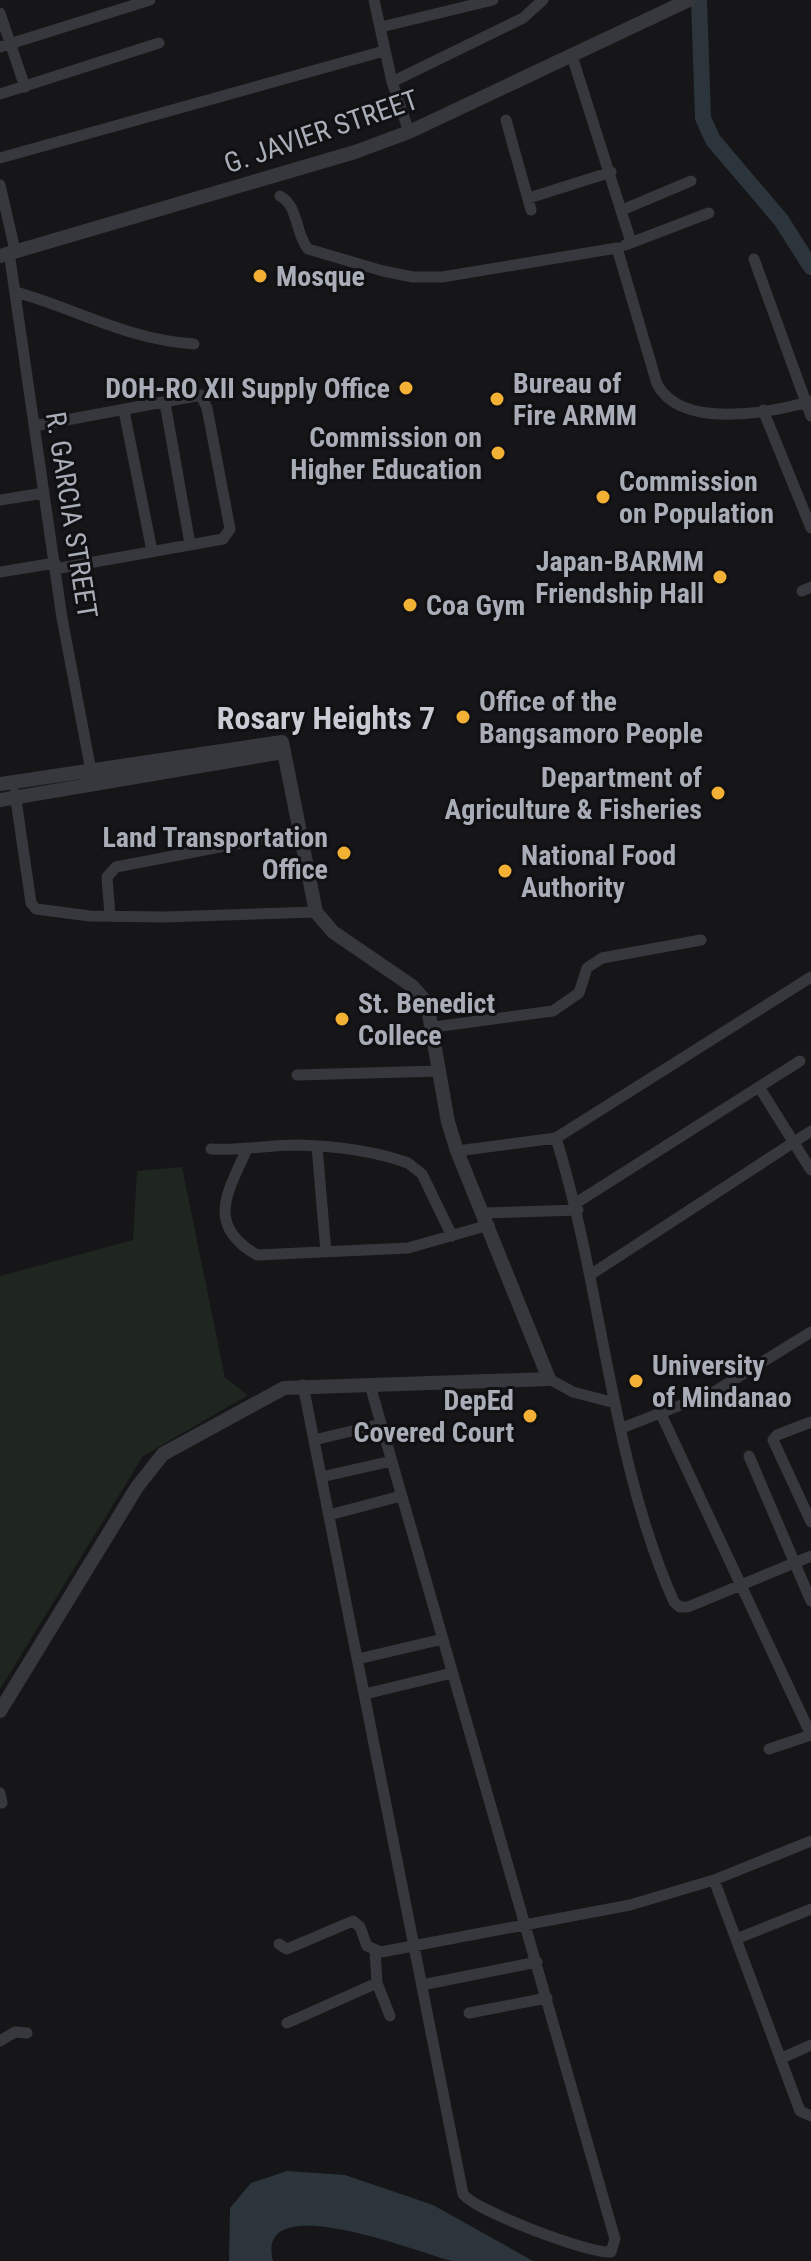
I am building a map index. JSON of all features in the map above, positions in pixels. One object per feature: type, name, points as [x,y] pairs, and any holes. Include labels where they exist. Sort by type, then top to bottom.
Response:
[{"type":"street","points":[[5,45],[150,0]]},
{"type":"street","points":[[374,0],[392,82],[409,132]]},
{"type":"street","points":[[381,27],[493,0]]},
{"type":"street","points":[[392,82],[523,18],[543,0]]},
{"type":"street","name":"G. JAVIER STREET","points":[[8,253],[340,157],[409,132],[687,1]]},
{"type":"street","points":[[0,13],[5,45],[25,87]]},
{"type":"street","points":[[0,94],[159,43]]},
{"type":"street","points":[[0,158],[384,51]]},
{"type":"street","points":[[572,56],[631,242]]},
{"type":"street","points":[[506,120],[530,204],[611,172]]},
{"type":"street","points":[[622,210],[691,181]]},
{"type":"street","name":"R. GARCIA STREET","points":[[0,185],[55,566],[92,777]]},
{"type":"street","points":[[280,196],[290,204],[301,241],[308,249],[413,277],[442,277],[617,248],[709,213]]},
{"type":"street","points":[[617,248],[662,393],[682,405],[715,414],[808,402]]},
{"type":"street","points":[[754,259],[811,416]]},
{"type":"street","points":[[16,292],[56,304],[142,338],[194,344]]},
{"type":"street","points":[[0,572],[190,544],[226,537],[230,529],[203,398],[198,395],[34,426]]},
{"type":"street","points":[[165,403],[190,544]]},
{"type":"street","points":[[763,410],[811,528]]},
{"type":"street","points":[[124,411],[152,551]]},
{"type":"street","points":[[0,500],[44,493]]},
{"type":"street","points":[[8,798],[92,777],[282,747],[316,912],[333,932],[421,994],[434,1027],[457,1151],[549,1379]]},
{"type":"street","points":[[92,777],[6,782],[33,906],[65,913],[110,916],[316,912]]},
{"type":"street","points":[[110,916],[107,877],[116,867],[299,832]]},
{"type":"street","points":[[434,1027],[553,1011],[579,993],[587,968],[602,958],[701,940]]},
{"type":"street","points":[[457,1151],[556,1138],[811,977]]},
{"type":"street","points":[[246,1151],[223,1203],[224,1217],[231,1231],[257,1255],[408,1248],[452,1236],[487,1219],[577,1207],[800,1061]]},
{"type":"street","points":[[297,1075],[440,1071]]},
{"type":"street","points":[[759,1087],[811,1170]]},
{"type":"street","points":[[590,1275],[811,1131]]},
{"type":"street","points":[[556,1138],[577,1207],[615,1403],[649,1543],[674,1602],[680,1607],[688,1607],[811,1556]]},
{"type":"street","points":[[211,1149],[246,1151],[260,1146],[317,1147],[395,1159],[416,1167],[452,1236]]},
{"type":"street","points":[[317,1147],[326,1252]]},
{"type":"street","points":[[622,1428],[661,1414],[743,1376],[811,1332]]},
{"type":"street","points":[[0,1711],[156,1460],[273,1392],[303,1385],[549,1379],[573,1392],[615,1403]]},
{"type":"street","points":[[303,1385],[458,2177],[466,2198],[477,2207],[546,2234],[611,2252],[615,2239],[370,1385]]},
{"type":"street","points":[[661,1414],[811,1735],[769,1749]]},
{"type":"street","points":[[811,1422],[777,1435],[773,1440],[811,1522]]},
{"type":"street","points":[[314,1440],[381,1424]]},
{"type":"street","points":[[749,1456],[811,1601]]},
{"type":"street","points":[[321,1477],[392,1461]]},
{"type":"street","points":[[329,1515],[401,1496]]},
{"type":"street","points":[[358,1659],[443,1639]]},
{"type":"street","points":[[365,1694],[452,1673]]},
{"type":"street","points":[[279,1944],[287,1949],[350,1921],[358,1924],[367,1946],[375,1952],[630,1905],[714,1880],[811,1841]]},
{"type":"street","points":[[714,1880],[800,2111],[811,2116]]},
{"type":"street","points":[[736,1939],[811,1909]]},
{"type":"street","points":[[375,1952],[377,1983],[390,2016]]},
{"type":"street","points":[[422,1985],[537,1962]]},
{"type":"street","points":[[287,2023],[377,1983]]},
{"type":"street","points":[[469,2013],[547,1998]]},
{"type":"street","points":[[0,2041],[15,2032],[27,2033]]},
{"type":"street","points":[[782,2058],[811,2045]]},
{"type":"shaded area","points":[[182,1167],[225,1378],[248,1395],[143,1456],[0,1689],[0,1276],[133,1240],[137,1171]]},
{"type":"shaded area","points":[[287,2171],[345,2175],[433,2205],[533,2261],[452,2261],[378,2238],[313,2226],[289,2228],[274,2239],[273,2261],[229,2261],[230,2208],[251,2183]]},
{"type":"waterway","points":[[699,0],[703,118],[713,140],[781,220],[811,267]]},
{"type":"place","name":"Mosque","points":[[260,276]]},
{"type":"place","name":"DOH-RO XII Supply Office","points":[[406,388]]},
{"type":"place","name":"Bureau of Fire ARMM","points":[[497,399]]},
{"type":"place","name":"Commission on Higher Education","points":[[498,453]]},
{"type":"place","name":"Commission on Population","points":[[603,497]]},
{"type":"place","name":"Japan-BARMM Friendship Hall","points":[[720,577]]},
{"type":"place","name":"Coa Gym","points":[[410,605]]},
{"type":"place","name":"Office of the Bangsamoro People","points":[[463,717]]},
{"type":"place","name":"Department of Agriculture & Fisheries","points":[[718,793]]},
{"type":"place","name":"Land Transportation Office","points":[[344,853]]},
{"type":"place","name":"National Food Authority","points":[[505,871]]},
{"type":"place","name":"St. Benedict Collece","points":[[342,1019]]},
{"type":"place","name":"University of Mindanao","points":[[636,1381]]},
{"type":"place","name":"DepEd Covered Court","points":[[530,1416]]},
{"type":"district","name":"Rosary Heights 7","points":[[326,718]]}]
